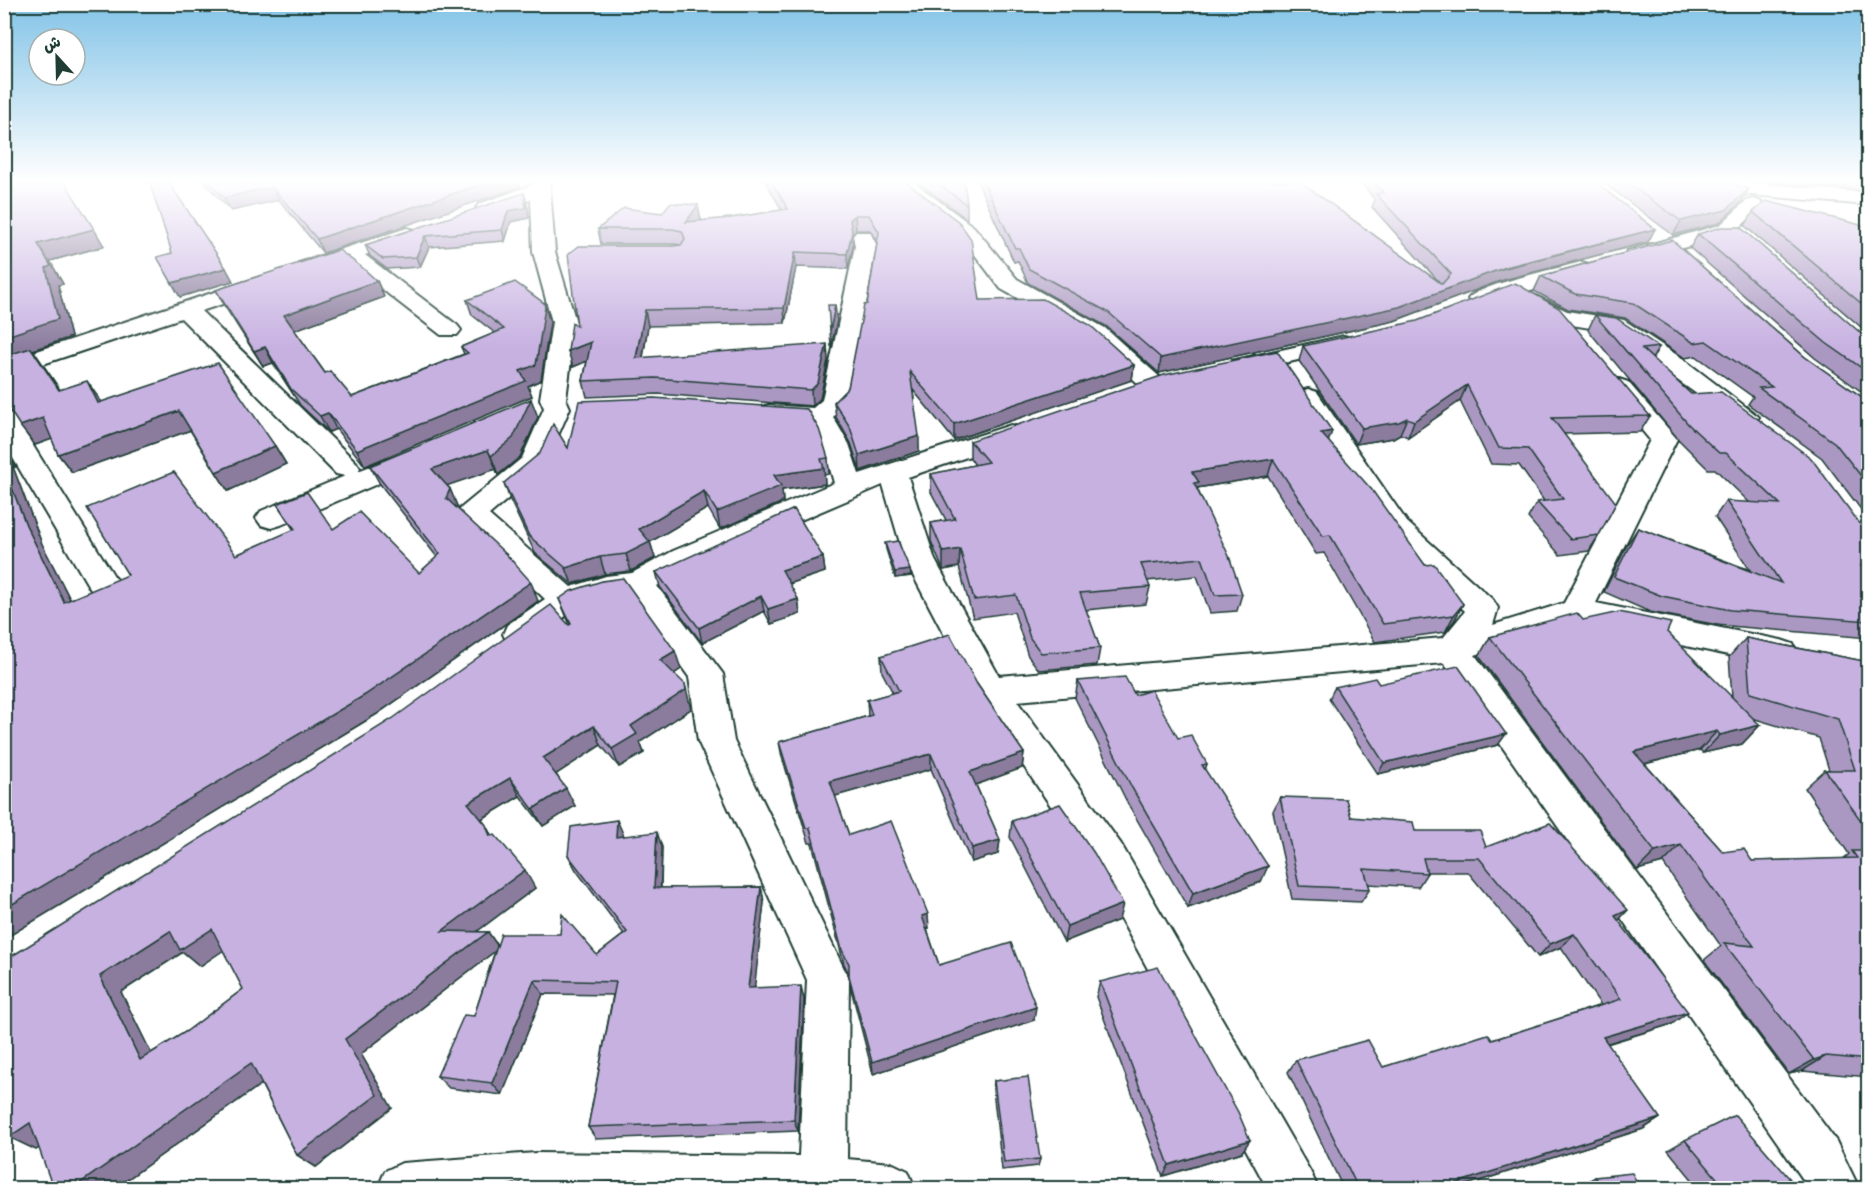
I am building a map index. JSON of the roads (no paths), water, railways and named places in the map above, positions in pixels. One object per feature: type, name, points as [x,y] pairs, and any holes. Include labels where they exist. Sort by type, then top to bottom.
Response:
[{"type":"street","points":[[4,370],[400,237]]},
{"type":"street","points":[[553,237],[564,322],[555,406],[534,462],[471,515],[566,600]]},
{"type":"street","points":[[749,412],[819,416],[834,403],[866,246],[863,237]]},
{"type":"street","points":[[971,237],[1009,284],[1097,333],[1165,382],[1120,395]]},
{"type":"street","points":[[1657,237],[1680,254]]},
{"type":"street","points":[[1455,308],[1509,288],[1608,263],[1680,254],[1706,237]]},
{"type":"street","points":[[1742,237],[1745,240]]},
{"type":"street","points":[[350,254],[449,330]]},
{"type":"street","points":[[1509,288],[1561,318],[1581,342]]},
{"type":"street","points":[[185,309],[346,468]]},
{"type":"street","points":[[1561,318],[1616,325],[1674,364],[1765,432]]},
{"type":"street","points":[[1211,372],[1369,337]]},
{"type":"street","points":[[1281,358],[1397,530],[1482,608],[1480,619],[1467,629],[1453,650]]},
{"type":"street","points":[[1576,611],[1664,439],[1604,368]]},
{"type":"street","points":[[819,416],[836,444],[849,487]]},
{"type":"street","points":[[4,420],[103,584]]},
{"type":"street","points":[[497,649],[566,600],[606,587],[638,583],[684,558],[849,487],[1042,422]]},
{"type":"street","points":[[271,518],[434,450]]},
{"type":"street","points":[[893,473],[920,560],[990,690],[1107,856],[1293,1188]]},
{"type":"street","points":[[638,583],[706,674],[716,741],[828,979],[822,1185]]},
{"type":"street","points":[[990,690],[1453,650],[1576,611],[1810,659]]},
{"type":"street","points":[[1453,650],[1819,1158],[1835,1188]]},
{"type":"street","points":[[402,1188],[536,1177],[891,1188]]}]
